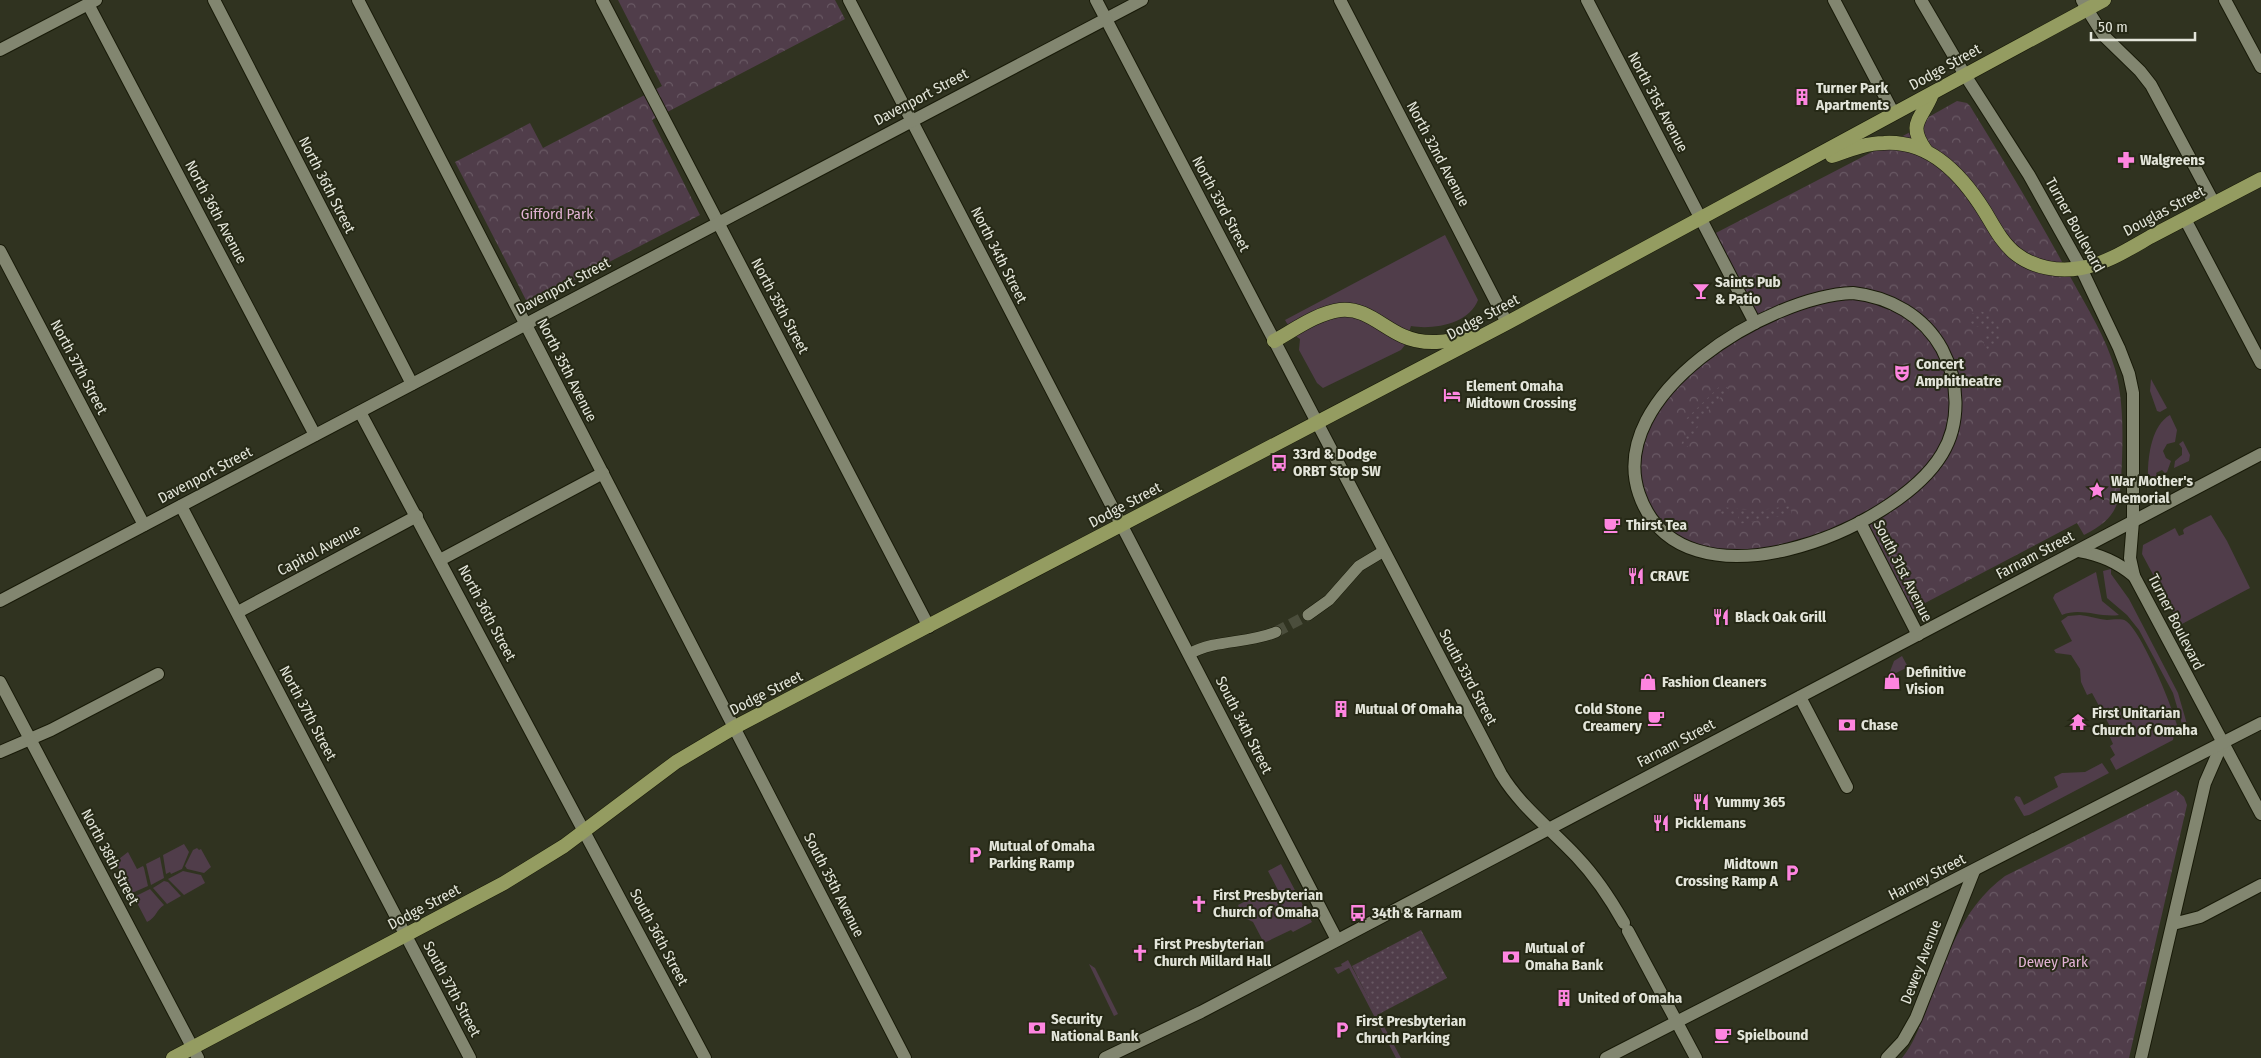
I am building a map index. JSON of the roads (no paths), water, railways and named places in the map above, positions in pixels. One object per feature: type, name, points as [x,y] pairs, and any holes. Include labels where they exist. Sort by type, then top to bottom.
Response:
[{"type":"highway","name":"Dodge Street","points":[[173,1058],[196,1053],[406,935],[511,879],[558,850],[660,773],[735,727],[1317,423],[1701,219],[1932,93],[2084,5],[2104,0]]},
{"type":"highway","points":[[1926,151],[1917,137],[1915,128],[1919,116],[1932,93]]},
{"type":"highway","points":[[1794,169],[1858,148],[1881,143],[1907,145],[1926,151]]},
{"type":"highway","name":"Douglas Street","points":[[1926,151],[1960,177],[2001,238],[2016,254],[2046,268],[2081,268],[2110,258],[2261,178]]},
{"type":"highway","points":[[1274,341],[1323,315],[1339,310],[1360,312],[1404,337],[1429,342],[1456,340],[1491,331]]},
{"type":"street","name":"North 36th Street","points":[[214,0],[412,384]]},
{"type":"street","name":"North 35th Avenue","points":[[358,0],[735,727]]},
{"type":"street","name":"North 35th Street","points":[[602,0],[929,627]]},
{"type":"street","name":"North 34th Street","points":[[849,0],[1122,524]]},
{"type":"street","name":"North 33rd Street","points":[[1096,0],[1317,423]]},
{"type":"street","name":"Davenport Street","points":[[0,602],[1142,0]]},
{"type":"street","name":"North 32nd Avenue","points":[[1340,0],[1507,322]]},
{"type":"street","name":"North 31st Avenue","points":[[1587,0],[1701,219]]},
{"type":"street","points":[[1834,0],[1894,114]]},
{"type":"street","name":"Turner Boulevard","points":[[1921,0],[1964,75],[2029,175],[2081,268],[2119,348],[2131,381],[2133,409],[2133,521],[2130,558],[2134,576],[2261,814]]},
{"type":"street","points":[[2225,0],[2261,67]]},
{"type":"street","points":[[0,50],[92,2]]},
{"type":"street","name":"North 36th Avenue","points":[[92,2],[315,435]]},
{"type":"street","points":[[2084,5],[2098,29],[2140,71],[2151,86],[2214,203]]},
{"type":"street","points":[[1701,219],[1755,323]]},
{"type":"street","points":[[2185,219],[2261,363]]},
{"type":"street","name":"North 37th Street","points":[[0,251],[144,525]]},
{"type":"street","points":[[1837,294],[1861,294],[1891,302],[1911,314],[1933,334],[1943,350],[1951,371],[1955,405],[1952,429],[1944,450],[1931,469],[1890,504],[1860,522],[1800,546],[1756,555],[1722,556],[1703,553],[1680,544],[1659,527],[1645,508],[1636,483],[1634,462],[1637,442],[1650,412],[1675,383],[1702,358],[1755,323],[1811,300],[1837,294]]},
{"type":"street","name":"North 36th Street","points":[[360,412],[584,830]]},
{"type":"street","name":"South 33rd Street","points":[[1317,423],[1505,781],[1523,804],[1585,866],[1604,891],[1626,927],[1696,1058]]},
{"type":"street","name":"Farnam Street","points":[[1105,1058],[1202,1012],[2261,454]]},
{"type":"street","points":[[440,560],[603,473]]},
{"type":"street","name":"North 37th Street","points":[[181,506],[406,935]]},
{"type":"street","name":"Capitol Avenue","points":[[238,612],[416,516]]},
{"type":"street","name":"South 31st Avenue","points":[[1860,522],[1918,635]]},
{"type":"street","name":"South 34th Street","points":[[1122,524],[1337,940]]},
{"type":"street","points":[[1308,615],[1329,600],[1358,566],[1384,551]]},
{"type":"street","points":[[2079,551],[2106,558],[2120,565],[2134,576]]},
{"type":"street","points":[[1189,654],[1211,644],[1247,641],[1276,632]]},
{"type":"street","points":[[0,752],[51,730],[158,674]]},
{"type":"street","name":"North 38th Street","points":[[0,682],[196,1053]]},
{"type":"street","points":[[1800,697],[1845,783]]},
{"type":"street","name":"Harney Street","points":[[1606,1058],[2261,723]]},
{"type":"street","name":"South 35th Avenue","points":[[735,727],[906,1058]]},
{"type":"street","points":[[2141,1058],[2205,784],[2222,744]]},
{"type":"street","name":"South 36th Street","points":[[584,830],[705,1058]]},
{"type":"street","name":"Dewey Avenue","points":[[1887,1058],[1903,1041],[1916,1018],[1974,871]]},
{"type":"street","points":[[2173,924],[2200,917],[2261,885]]},
{"type":"street","name":"South 37th Street","points":[[406,935],[470,1058]]},
{"type":"tunnel","points":[[1276,632],[1308,615]]},
{"type":"place","name":"Turner Park Apartments","points":[[1802,97]]},
{"type":"place","name":"Walgreens","points":[[2126,160]]},
{"type":"place","name":"Saints Pub & Patio","points":[[1701,291]]},
{"type":"place","name":"Concert Amphitheatre","points":[[1902,373]]},
{"type":"place","name":"Element Omaha Midtown Crossing","points":[[1452,395]]},
{"type":"place","name":"33rd & Dodge ORBT Stop SW","points":[[1279,463]]},
{"type":"place","name":"War Mother's Memorial","points":[[2097,490]]},
{"type":"place","name":"Thirst Tea","points":[[1612,525]]},
{"type":"place","name":"CRAVE","points":[[1636,576]]},
{"type":"place","name":"Black Oak Grill","points":[[1721,617]]},
{"type":"place","name":"Definitive Vision","points":[[1892,681]]},
{"type":"place","name":"Fashion Cleaners","points":[[1648,682]]},
{"type":"place","name":"Mutual Of Omaha","points":[[1341,709]]},
{"type":"place","name":"Cold Stone Creamery","points":[[1656,718]]},
{"type":"place","name":"First Unitarian Church of Omaha","points":[[2078,722]]},
{"type":"place","name":"Chase","points":[[1847,725]]},
{"type":"place","name":"Yummy 365","points":[[1701,802]]},
{"type":"place","name":"Picklemans","points":[[1661,823]]},
{"type":"place","name":"Mutual of Omaha Parking Ramp","points":[[975,855]]},
{"type":"place","name":"Midtown Crossing Ramp A","points":[[1792,873]]},
{"type":"place","name":"First Presbyterian Church of Omaha","points":[[1199,904]]},
{"type":"place","name":"34th & Farnam","points":[[1358,913]]},
{"type":"place","name":"First Presbyterian Church Millard Hall","points":[[1140,953]]},
{"type":"place","name":"Mutual of Omaha Bank","points":[[1511,957]]},
{"type":"place","name":"United of Omaha","points":[[1564,998]]},
{"type":"place","name":"Security National Bank","points":[[1037,1028]]},
{"type":"place","name":"First Presbyterian Chruch Parking","points":[[1342,1030]]},
{"type":"place","name":"Spielbound","points":[[1723,1035]]},
{"type":"park label","name":"Gifford Park","points":[[557,214]]},
{"type":"park label","name":"Dewey Park","points":[[2053,962]]}]
